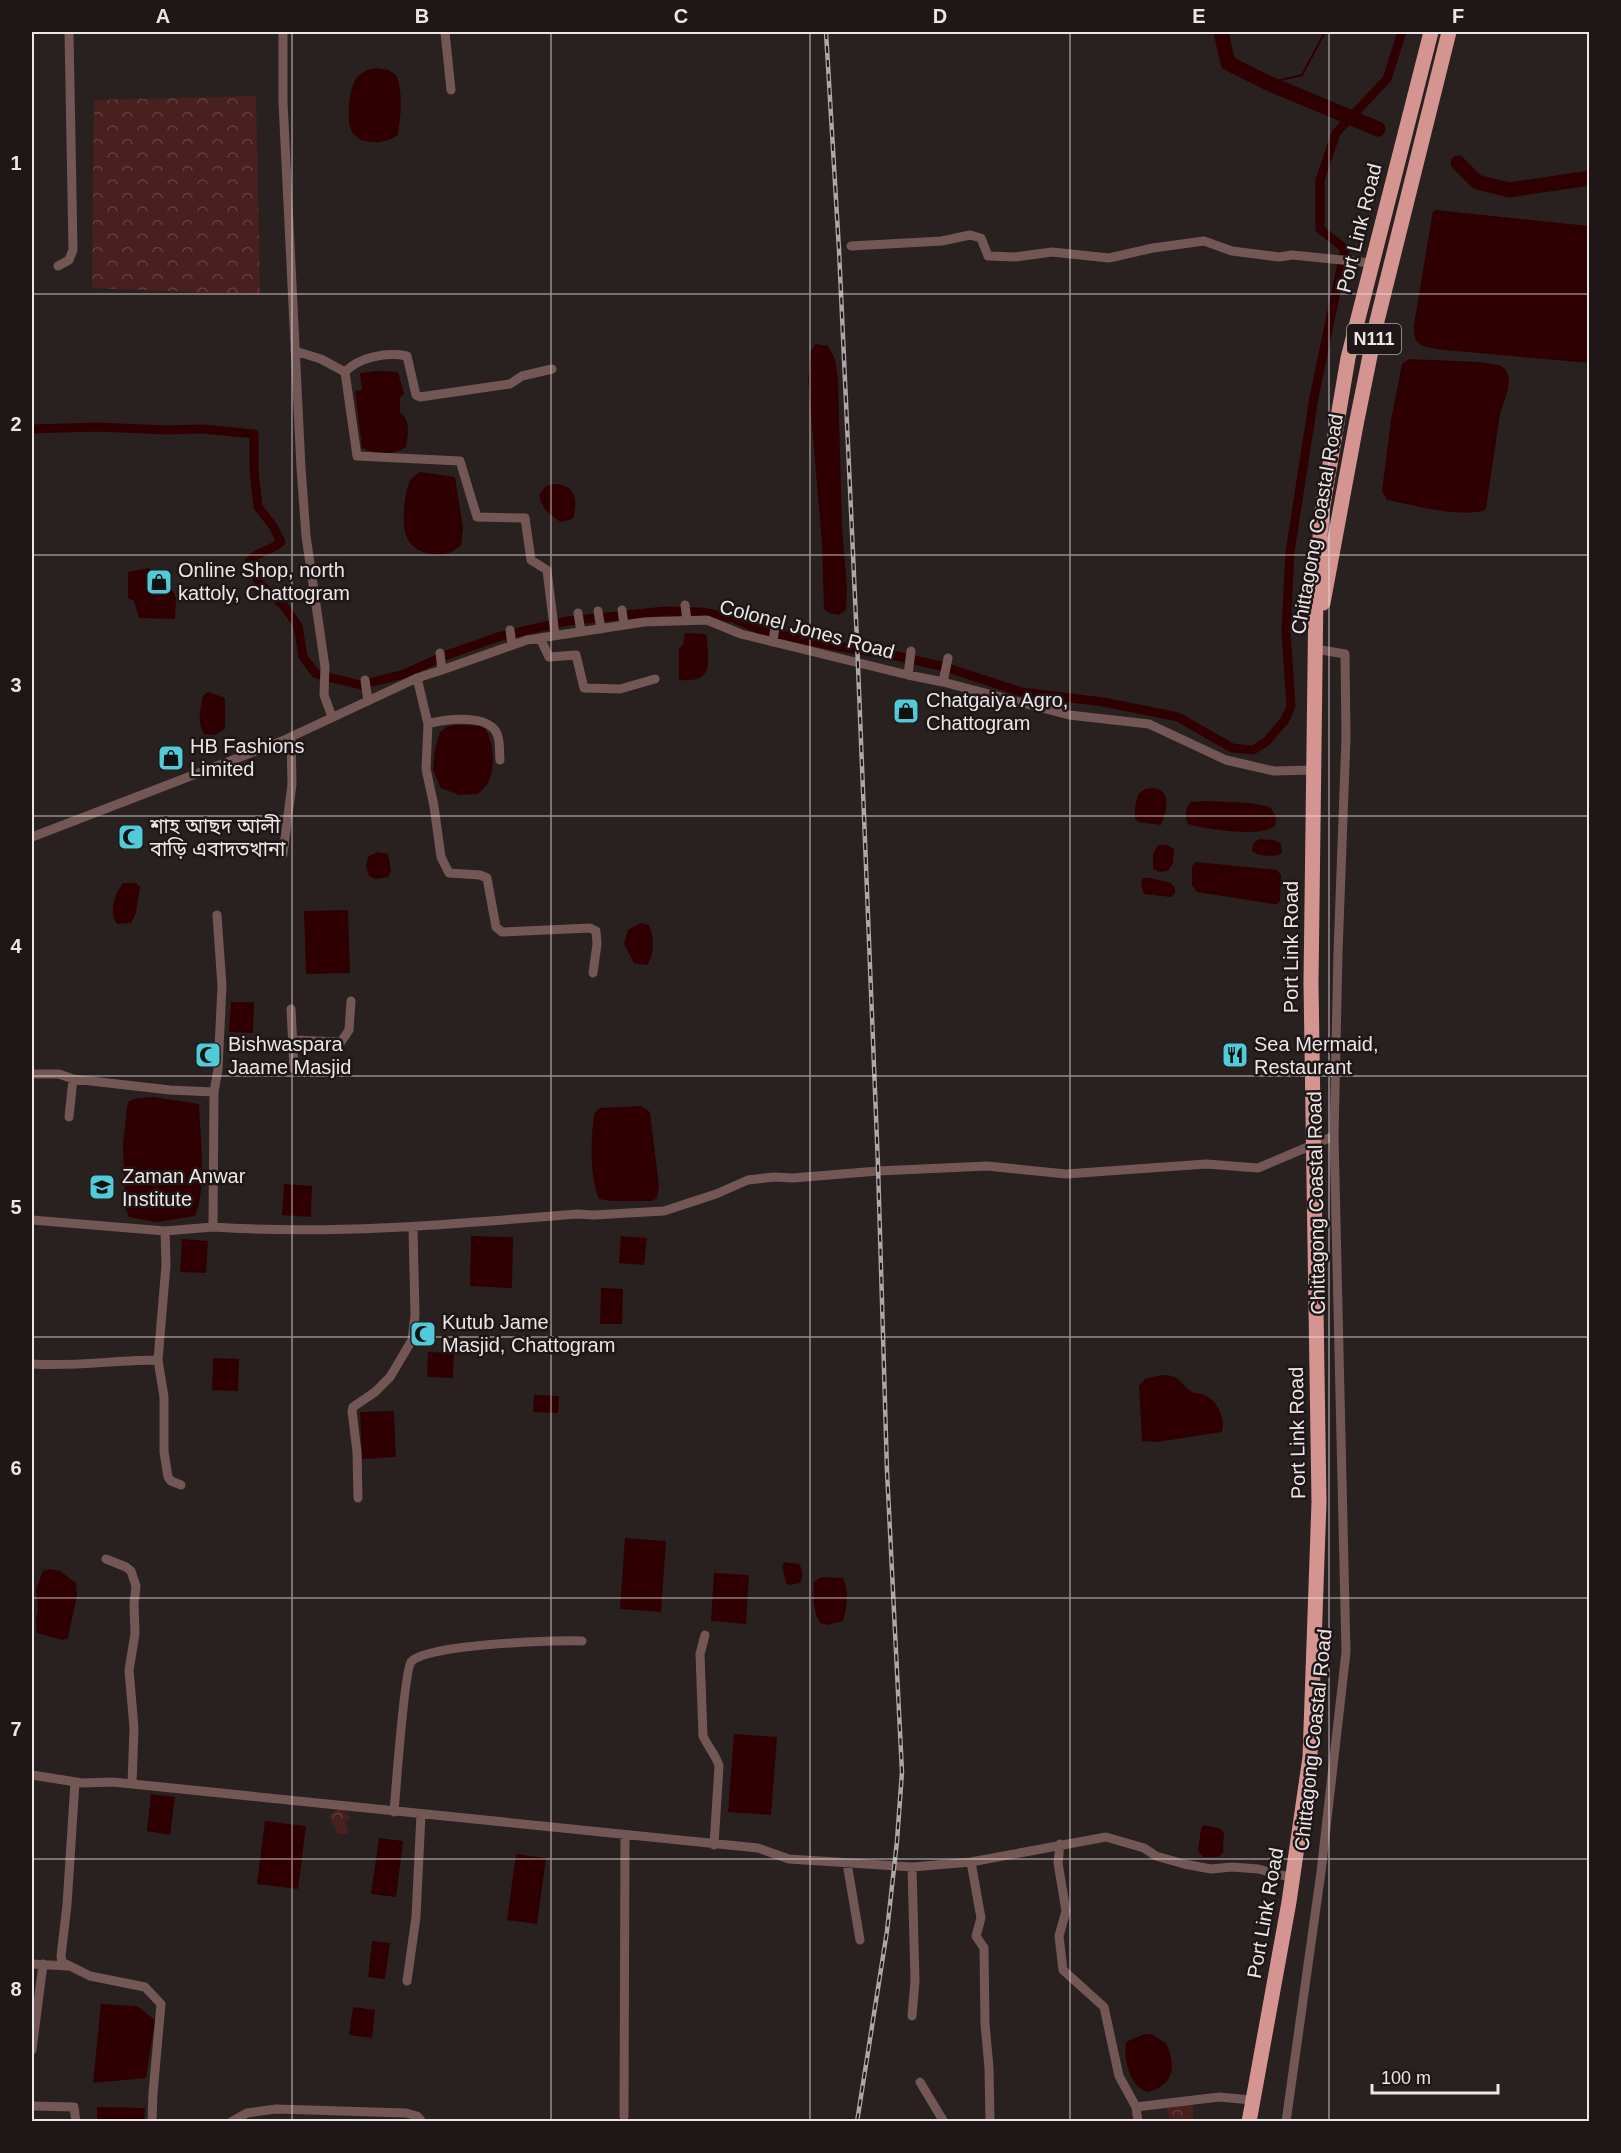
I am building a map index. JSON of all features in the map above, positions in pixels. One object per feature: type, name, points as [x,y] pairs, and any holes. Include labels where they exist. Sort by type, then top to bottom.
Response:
[{"type":"highway","name":"Port Link Road","points":[[1249,2121],[1293,1878],[1310,1757],[1319,1502],[1311,983],[1316,590],[1322,511],[1348,358],[1431,32]]},
{"type":"highway","name":"Chittagong Coastal Road","points":[[1315,649],[1353,437],[1375,333],[1449,32]]},
{"type":"street","points":[[58,266],[69,260],[73,250],[69,32]]},
{"type":"street","points":[[283,32],[295,351],[306,536],[325,667],[324,695],[332,717]]},
{"type":"street","points":[[445,32],[451,90]]},
{"type":"street","points":[[851,246],[942,241],[970,235],[981,238],[988,256],[1015,257],[1052,252],[1109,258],[1153,248],[1204,241],[1232,251],[1279,257],[1292,255],[1372,263]]},
{"type":"street","points":[[295,351],[321,359],[345,372]]},
{"type":"street","points":[[552,369],[522,376],[510,384],[420,397],[416,394],[406,356],[393,353],[353,363],[345,372],[357,456],[460,461],[477,517],[525,518],[531,560],[547,570],[555,634]]},
{"type":"street","points":[[685,605],[687,620]]},
{"type":"street","points":[[622,610],[624,624]]},
{"type":"street","points":[[598,611],[600,627]]},
{"type":"street","points":[[578,613],[581,629]]},
{"type":"street","name":"Colonel Jones Road","points":[[32,837],[291,737],[367,698],[442,668],[512,645],[555,634],[644,622],[707,620],[741,634],[909,670],[1069,715],[1149,724],[1226,760],[1274,771],[1313,771]]},
{"type":"street","points":[[773,641],[775,627]]},
{"type":"street","points":[[510,630],[512,645]]},
{"type":"street","points":[[540,638],[549,657],[576,655],[584,688],[620,689],[655,680]]},
{"type":"street","name":"Chittagong Coastal Road","points":[[1286,2121],[1319,1884],[1346,1652],[1334,1136],[1346,738],[1344,654],[1315,649]]},
{"type":"street","points":[[909,670],[911,651]]},
{"type":"street","points":[[440,653],[442,668]]},
{"type":"street","points":[[943,679],[948,658]]},
{"type":"street","points":[[417,678],[428,724],[426,770],[441,857],[445,868],[449,873],[480,875],[488,878],[496,927],[502,932],[590,928],[596,931],[597,944],[593,973]]},
{"type":"street","points":[[365,680],[367,698]]},
{"type":"street","points":[[428,724],[463,719],[483,722],[494,728],[498,737],[500,760]]},
{"type":"street","points":[[283,854],[292,784],[291,737]]},
{"type":"street","points":[[213,1227],[214,1092],[218,1069],[222,986],[217,915]]},
{"type":"street","points":[[293,1040],[341,1042],[349,1030],[351,1001]]},
{"type":"street","points":[[291,1009],[294,1069]]},
{"type":"street","points":[[32,1074],[59,1074],[73,1079],[170,1090],[214,1092]]},
{"type":"street","points":[[69,1117],[73,1079]]},
{"type":"street","points":[[32,1220],[165,1232],[213,1227],[247,1230],[413,1228],[577,1214],[664,1211],[716,1194],[748,1180],[774,1177],[793,1178],[987,1166],[1066,1174],[1206,1164],[1258,1168],[1334,1136]]},
{"type":"street","points":[[358,1498],[357,1452],[352,1411],[353,1407],[375,1392],[390,1377],[412,1340],[413,1228]]},
{"type":"street","points":[[165,1232],[166,1265],[158,1360],[164,1396],[164,1452],[167,1474],[171,1481],[181,1485]]},
{"type":"street","points":[[32,1364],[64,1365],[118,1360],[158,1360]]},
{"type":"street","points":[[106,1559],[126,1567],[131,1572],[136,1586],[135,1634],[129,1670],[134,1728],[132,1784]]},
{"type":"street","points":[[705,1635],[700,1654],[703,1736],[706,1744],[716,1756],[719,1766],[714,1845]]},
{"type":"street","points":[[394,1812],[409,1665],[413,1660],[431,1652],[453,1649],[544,1641],[582,1641]]},
{"type":"street","points":[[32,1775],[75,1782],[132,1784],[758,1848],[789,1859],[912,1867],[971,1862],[1106,1837],[1144,1848],[1156,1856],[1184,1864],[1210,1869],[1232,1867],[1258,1869],[1293,1878]]},
{"type":"street","points":[[75,1782],[62,1962],[90,1976],[130,1982],[145,1987],[161,2004],[152,2121]]},
{"type":"street","points":[[407,1982],[416,1917],[421,1814]]},
{"type":"street","points":[[624,2116],[625,1836]]},
{"type":"street","points":[[1060,1844],[1058,1863],[1066,1911],[1059,1936],[1063,1970],[1104,2007],[1119,2076],[1136,2107],[1138,2121]]},
{"type":"street","points":[[971,1862],[981,1918],[976,1936],[984,1948],[990,2121]]},
{"type":"street","points":[[847,1863],[860,1940]]},
{"type":"street","points":[[912,1867],[915,1981],[912,2016]]},
{"type":"street","points":[[32,1964],[69,1966]]},
{"type":"street","points":[[32,2050],[43,1964]]},
{"type":"street","points":[[920,2082],[944,2121]]},
{"type":"street","points":[[1136,2107],[1219,2097],[1252,2100]]},
{"type":"street","points":[[32,2106],[74,2107],[76,2121]]},
{"type":"street","points":[[231,2121],[247,2113],[276,2109],[406,2113],[417,2116],[422,2121]]},
{"type":"green space","points":[[256,96],[260,295],[92,288],[94,100]]},
{"type":"green space","points":[[339,1808],[351,1818],[345,1821],[348,1834],[338,1834],[329,1816]]},
{"type":"green space","points":[[1193,2102],[1193,2121],[1170,2121],[1166,2106]]},
{"type":"shaded area","points":[[376,68],[389,70],[397,76],[401,98],[398,135],[380,142],[360,139],[349,125],[350,97],[356,79],[365,71]]},
{"type":"shaded area","points":[[1436,210],[1589,226],[1589,363],[1444,350],[1426,347],[1418,342],[1415,338],[1414,325],[1432,216]]},
{"type":"shaded area","points":[[816,344],[828,346],[835,359],[838,379],[842,526],[847,590],[846,610],[839,615],[829,613],[824,609],[822,543],[808,379],[811,350]]},
{"type":"shaded area","points":[[1409,359],[1499,365],[1505,369],[1509,377],[1508,390],[1500,414],[1486,508],[1483,511],[1460,513],[1423,508],[1387,500],[1382,491],[1391,420],[1402,364]]},
{"type":"shaded area","points":[[398,372],[404,394],[400,398],[400,412],[406,419],[408,428],[406,447],[396,452],[378,453],[362,448],[355,391],[362,390],[360,373]]},
{"type":"shaded area","points":[[420,472],[455,477],[463,528],[461,545],[450,552],[437,555],[425,553],[410,543],[405,533],[406,493],[411,480]]},
{"type":"shaded area","points":[[553,484],[567,487],[574,495],[573,519],[561,522],[544,508],[539,495],[546,486]]},
{"type":"shaded area","points":[[149,568],[153,573],[153,586],[172,589],[176,598],[175,619],[139,618],[134,601],[128,598],[128,572]]},
{"type":"shaded area","points":[[685,633],[707,636],[708,663],[704,675],[699,678],[679,680],[679,649],[683,645]]},
{"type":"shaded area","points":[[208,692],[225,698],[225,729],[214,735],[204,734],[200,725],[203,696]]},
{"type":"shaded area","points":[[448,726],[483,726],[492,745],[491,777],[478,794],[459,795],[441,788],[433,770],[435,749],[440,732]]},
{"type":"shaded area","points":[[1153,788],[1166,797],[1166,808],[1161,825],[1139,822],[1135,819],[1138,794],[1145,789]]},
{"type":"shaded area","points":[[1206,801],[1250,803],[1270,807],[1276,816],[1275,826],[1268,830],[1246,832],[1188,824],[1186,812],[1189,804]]},
{"type":"shaded area","points":[[1259,839],[1281,843],[1282,852],[1272,856],[1255,853],[1252,851],[1253,844]]},
{"type":"shaded area","points":[[1158,845],[1167,845],[1174,849],[1173,863],[1168,871],[1159,872],[1153,869],[1153,854]]},
{"type":"shaded area","points":[[377,852],[388,854],[391,871],[388,877],[376,879],[369,876],[366,866],[368,857]]},
{"type":"shaded area","points":[[1196,862],[1277,870],[1281,875],[1280,901],[1273,904],[1197,892],[1192,885],[1192,866]]},
{"type":"shaded area","points":[[1143,878],[1171,883],[1175,888],[1175,893],[1171,897],[1144,894],[1141,885]]},
{"type":"shaded area","points":[[123,883],[136,883],[140,887],[136,913],[131,923],[117,924],[113,909],[117,892]]},
{"type":"shaded area","points":[[348,910],[350,973],[306,974],[304,911]]},
{"type":"shaded area","points":[[641,923],[649,925],[652,935],[653,946],[647,965],[634,963],[624,944],[628,930]]},
{"type":"shaded area","points":[[231,1002],[254,1002],[253,1033],[229,1032]]},
{"type":"shaded area","points":[[154,1097],[199,1104],[202,1177],[199,1205],[195,1216],[157,1222],[129,1217],[125,1207],[123,1145],[127,1107],[129,1101]]},
{"type":"shaded area","points":[[640,1106],[650,1112],[659,1186],[657,1198],[652,1201],[599,1199],[592,1168],[594,1114],[599,1108]]},
{"type":"shaded area","points":[[284,1184],[312,1186],[311,1217],[282,1215]]},
{"type":"shaded area","points":[[471,1236],[513,1237],[512,1288],[470,1286]]},
{"type":"shaded area","points":[[621,1236],[647,1238],[644,1265],[619,1263]]},
{"type":"shaded area","points":[[182,1239],[208,1241],[206,1273],[180,1272]]},
{"type":"shaded area","points":[[601,1288],[623,1289],[622,1324],[600,1324]]},
{"type":"shaded area","points":[[428,1352],[454,1353],[453,1378],[427,1377]]},
{"type":"shaded area","points":[[213,1358],[239,1359],[238,1391],[212,1390]]},
{"type":"shaded area","points":[[1161,1375],[1173,1376],[1192,1392],[1207,1396],[1212,1400],[1219,1409],[1223,1421],[1222,1432],[1157,1442],[1142,1441],[1139,1386],[1145,1379]]},
{"type":"shaded area","points":[[534,1395],[559,1396],[558,1413],[533,1412]]},
{"type":"shaded area","points":[[394,1411],[396,1457],[362,1459],[360,1412]]},
{"type":"shaded area","points":[[625,1538],[666,1541],[661,1612],[620,1609]]},
{"type":"shaded area","points":[[784,1562],[799,1564],[802,1574],[800,1583],[789,1585],[786,1583],[782,1567]]},
{"type":"shaded area","points":[[50,1569],[60,1571],[76,1583],[77,1595],[68,1638],[62,1640],[37,1633],[36,1589],[43,1571]]},
{"type":"shaded area","points":[[714,1573],[749,1575],[746,1624],[711,1621]]},
{"type":"shaded area","points":[[821,1577],[843,1578],[847,1600],[843,1621],[827,1625],[820,1623],[815,1608],[814,1582]]},
{"type":"shaded area","points":[[734,1734],[777,1737],[771,1815],[728,1812]]},
{"type":"shaded area","points":[[151,1794],[175,1797],[170,1835],[147,1831]]},
{"type":"shaded area","points":[[265,1821],[306,1826],[298,1889],[257,1884]]},
{"type":"shaded area","points":[[1204,1825],[1221,1829],[1224,1833],[1223,1853],[1218,1857],[1203,1857],[1198,1851],[1201,1828]]},
{"type":"shaded area","points":[[379,1838],[403,1841],[396,1897],[371,1894]]},
{"type":"shaded area","points":[[516,1854],[546,1858],[537,1924],[507,1920]]},
{"type":"shaded area","points":[[372,1941],[390,1943],[385,1979],[368,1977]]},
{"type":"shaded area","points":[[101,2004],[137,2006],[155,2020],[146,2078],[93,2083]]},
{"type":"shaded area","points":[[353,2007],[375,2010],[372,2038],[349,2035]]},
{"type":"shaded area","points":[[1144,2034],[1151,2034],[1166,2043],[1172,2067],[1168,2080],[1163,2085],[1147,2092],[1141,2089],[1132,2078],[1125,2048],[1126,2042]]},
{"type":"shaded area","points":[[97,2107],[145,2108],[144,2121],[97,2121]]},
{"type":"waterway","points":[[1221,32],[1228,63],[1268,83],[1378,129]]},
{"type":"waterway","points":[[1268,83],[1302,75],[1325,32]]},
{"type":"waterway","points":[[32,429],[97,427],[203,429],[254,434],[254,471],[258,507],[273,526],[281,542],[249,562],[260,584],[285,607],[298,626],[303,657],[316,674],[361,685],[404,674],[444,656],[498,637],[567,621],[665,611],[701,612],[733,618],[765,632],[945,667],[1021,692],[1103,702],[1178,717],[1232,748],[1253,750],[1266,742],[1285,720],[1291,706],[1286,631],[1290,552],[1314,397],[1345,249],[1320,229],[1320,180],[1336,133],[1387,79],[1402,32]]},
{"type":"waterway","points":[[1458,163],[1477,182],[1509,190],[1590,178]]},
{"type":"railway","points":[[826,32],[839,250],[857,641],[878,1166],[887,1471],[902,1772],[887,1931],[857,2122]]},
{"type":"place","name":"Online Shop, north kattoly, Chattogram","points":[[159,582]]},
{"type":"place","name":"Chatgaiya Agro, Chattogram","points":[[906,711]]},
{"type":"place","name":"HB Fashions Limited","points":[[171,758]]},
{"type":"place","name":"শাহ আছদ আলী বাড়ি এবাদতখানা","points":[[131,837]]},
{"type":"place","name":"Bishwaspara Jaame Masjid","points":[[208,1055]]},
{"type":"place","name":"Sea Mermaid, Restaurant","points":[[1235,1055]]},
{"type":"place","name":"Zaman Anwar Institute","points":[[102,1187]]},
{"type":"place","name":"Kutub Jame Masjid, Chattogram","points":[[423,1334]]}]
